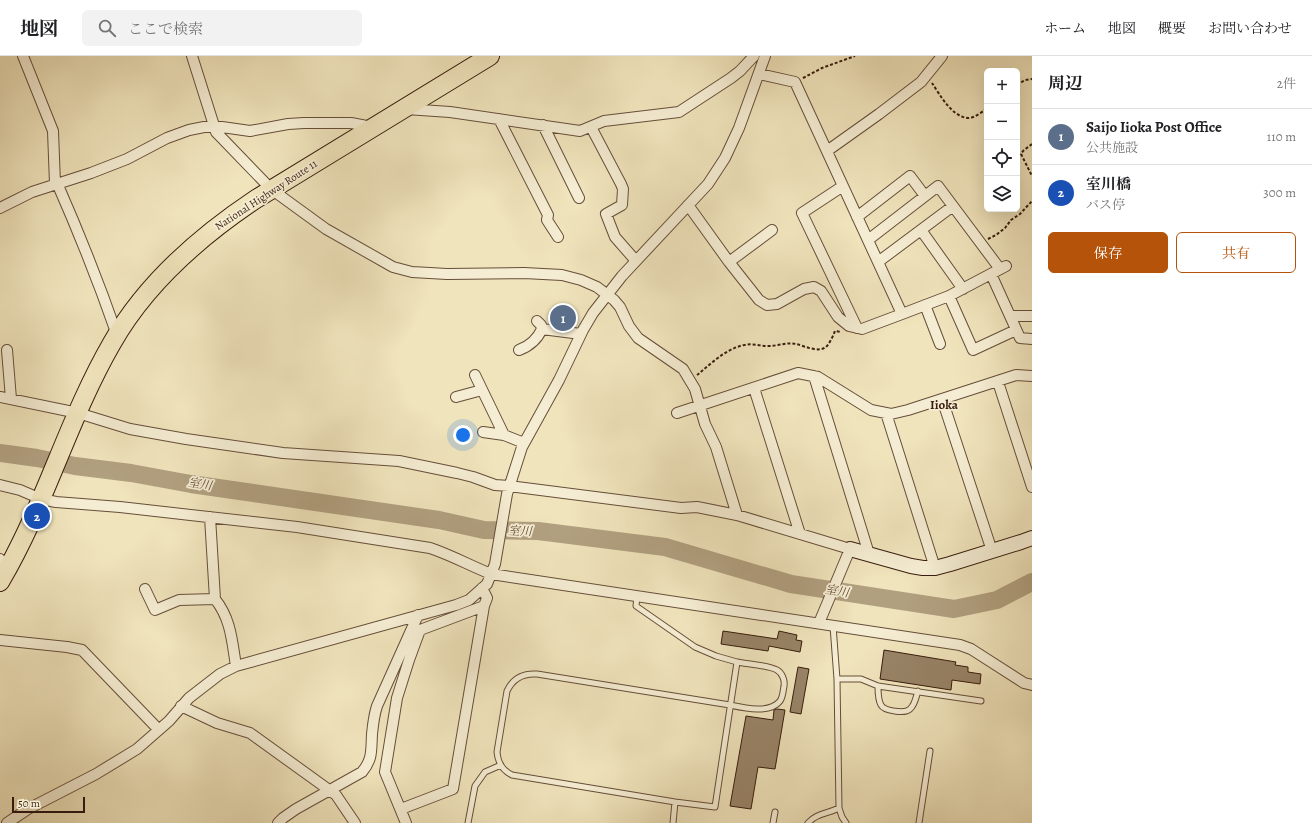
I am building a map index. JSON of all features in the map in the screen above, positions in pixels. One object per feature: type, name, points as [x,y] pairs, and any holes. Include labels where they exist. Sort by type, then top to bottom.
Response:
[{"type":"highway","name":"National Highway Route 11","points":[[0,582],[13,559],[101,363],[117,334],[142,298],[176,262],[228,218],[271,189],[490,56]]},
{"type":"street","points":[[23,56],[53,131],[56,184],[89,258],[117,334]]},
{"type":"street","points":[[192,56],[214,127],[221,138],[271,189],[326,229],[393,267],[412,272],[447,274],[562,274],[581,280],[608,294],[620,308],[629,326],[638,338],[683,369],[695,389],[705,424],[716,447],[737,515]]},
{"type":"street","points":[[404,109],[450,112],[580,131],[604,121],[679,112],[731,78],[754,56]]},
{"type":"street","points":[[6,823],[28,809],[96,774],[137,749],[169,721],[189,698],[220,674],[236,666],[418,616],[469,600],[487,584],[493,569],[508,490],[517,458],[559,380],[581,334],[593,313],[608,294],[636,261],[708,184],[725,158],[739,128],[765,56]]},
{"type":"street","points":[[827,151],[879,114],[920,82],[927,76],[942,56]]},
{"type":"street","points":[[759,74],[795,82],[902,314]]},
{"type":"street","points":[[498,119],[548,214],[547,220],[558,237]]},
{"type":"street","points":[[0,208],[32,192],[91,173],[127,159],[167,138],[189,130],[222,126],[250,131],[288,124],[350,123],[373,127]]},
{"type":"street","points":[[543,126],[578,198]]},
{"type":"street","points":[[591,127],[623,189],[622,205],[606,214],[615,237],[636,261]]},
{"type":"street","points":[[857,217],[910,176],[925,196]]},
{"type":"street","points":[[843,186],[802,213],[856,328]]},
{"type":"street","points":[[868,240],[938,186],[999,269],[1010,316],[1020,338],[1032,339]]},
{"type":"street","points":[[688,205],[729,262],[759,300],[767,305],[777,304],[804,289],[814,287],[821,291],[838,317],[849,326],[856,328],[862,329],[949,296],[999,269]]},
{"type":"street","points":[[878,262],[953,206]]},
{"type":"street","points":[[729,262],[772,230]]},
{"type":"street","points":[[921,230],[963,289]]},
{"type":"street","points":[[949,296],[973,350],[1016,330]]},
{"type":"street","points":[[925,305],[940,344]]},
{"type":"street","points":[[1010,316],[1032,316]]},
{"type":"street","points":[[519,350],[530,346],[541,333],[540,325],[581,334]]},
{"type":"street","points":[[7,350],[11,399]]},
{"type":"street","points":[[677,413],[798,374],[818,377],[871,410],[891,414],[1016,376],[1032,376]]},
{"type":"street","points":[[475,375],[504,435]]},
{"type":"street","points":[[814,376],[868,554]]},
{"type":"street","points":[[998,382],[1032,486]]},
{"type":"street","points":[[754,388],[800,534]]},
{"type":"street","points":[[456,397],[482,390]]},
{"type":"street","points":[[0,397],[77,414],[130,429],[186,439],[282,453],[399,461],[473,476],[508,490],[546,491],[681,508],[697,507],[737,515],[800,534],[848,554],[868,554],[923,568],[935,568],[1032,538]]},
{"type":"street","points":[[942,399],[992,551]]},
{"type":"street","points":[[886,413],[935,568]]},
{"type":"street","points":[[483,432],[504,435],[524,443]]},
{"type":"street","points":[[0,485],[42,496],[56,502],[112,506],[297,527],[430,548],[443,552],[466,564],[637,596],[960,645],[971,649],[1024,683],[1032,684]]},
{"type":"street","points":[[210,517],[215,599],[222,608],[230,625],[236,666]]},
{"type":"street","points":[[819,623],[848,554]]},
{"type":"street","points":[[401,809],[453,789],[484,606],[487,598],[482,588]]},
{"type":"street","points":[[145,589],[155,610],[179,600],[215,599]]},
{"type":"street","points":[[406,823],[385,772],[397,698],[409,660],[420,630],[484,606]]},
{"type":"street","points":[[278,823],[296,809],[362,772],[368,766],[372,754],[374,718],[377,706],[418,616]]},
{"type":"street","points":[[0,640],[82,650],[159,730]]},
{"type":"street","points":[[181,706],[217,723],[250,733],[336,795],[355,823]]},
{"type":"lane","points":[[637,596],[636,606],[695,647],[716,656],[737,662],[777,670],[783,677],[784,683],[782,697],[779,702],[774,706],[763,709],[751,709],[730,705],[537,674],[521,676],[515,678],[510,683],[507,691],[497,752],[498,758],[505,772],[512,775],[676,802],[716,807],[730,705],[737,662]]},
{"type":"lane","points":[[834,626],[839,808],[846,823]]},
{"type":"lane","points":[[836,679],[860,679],[878,686],[981,701]]},
{"type":"lane","points":[[878,686],[879,699],[882,707],[902,712],[911,709],[918,691]]},
{"type":"lane","points":[[919,823],[930,751]]},
{"type":"lane","points":[[468,823],[474,786],[485,772],[501,765]]},
{"type":"lane","points":[[673,823],[676,802]]},
{"type":"lane","points":[[808,823],[813,818],[821,814],[831,812],[839,808]]},
{"type":"lane","points":[[773,823],[775,812]]},
{"type":"path","points":[[795,82],[822,68],[855,56]]},
{"type":"path","points":[[927,76],[946,103],[958,115],[968,118],[984,110]]},
{"type":"path","points":[[1020,83],[1024,80],[1032,79]]},
{"type":"path","points":[[1032,144],[1021,154],[1032,176]]},
{"type":"path","points":[[981,243],[1005,228],[1011,220],[1020,214],[1032,201]]},
{"type":"path","points":[[690,382],[720,356],[744,345],[757,344],[767,346],[795,344],[814,349],[821,349],[826,347],[836,331],[842,332]]},
{"type":"building","points":[[561,307],[575,316],[568,326],[557,324],[552,321]]},
{"type":"building","points":[[723,631],[777,639],[779,631],[797,635],[796,640],[802,641],[800,652],[769,646],[768,651],[721,644]]},
{"type":"building","points":[[884,650],[956,662],[955,665],[968,667],[968,672],[981,674],[980,684],[952,680],[951,690],[880,679]]},
{"type":"building","points":[[798,667],[809,669],[801,714],[790,712]]},
{"type":"building","points":[[774,710],[785,710],[775,769],[758,767],[751,809],[730,806],[746,716],[773,720]]},
{"type":"waterway","name":"室川","points":[[0,453],[37,458],[75,466],[131,473],[191,484],[439,520],[484,530],[538,531],[665,547],[791,584],[954,609],[997,600],[1032,582]]},
{"type":"place","name":"Saijo Iioka Post Office","points":[[563,318]]},
{"type":"place","name":"室川橋","points":[[37,516]]},
{"type":"district","name":"Iioka","points":[[944,404]]}]
